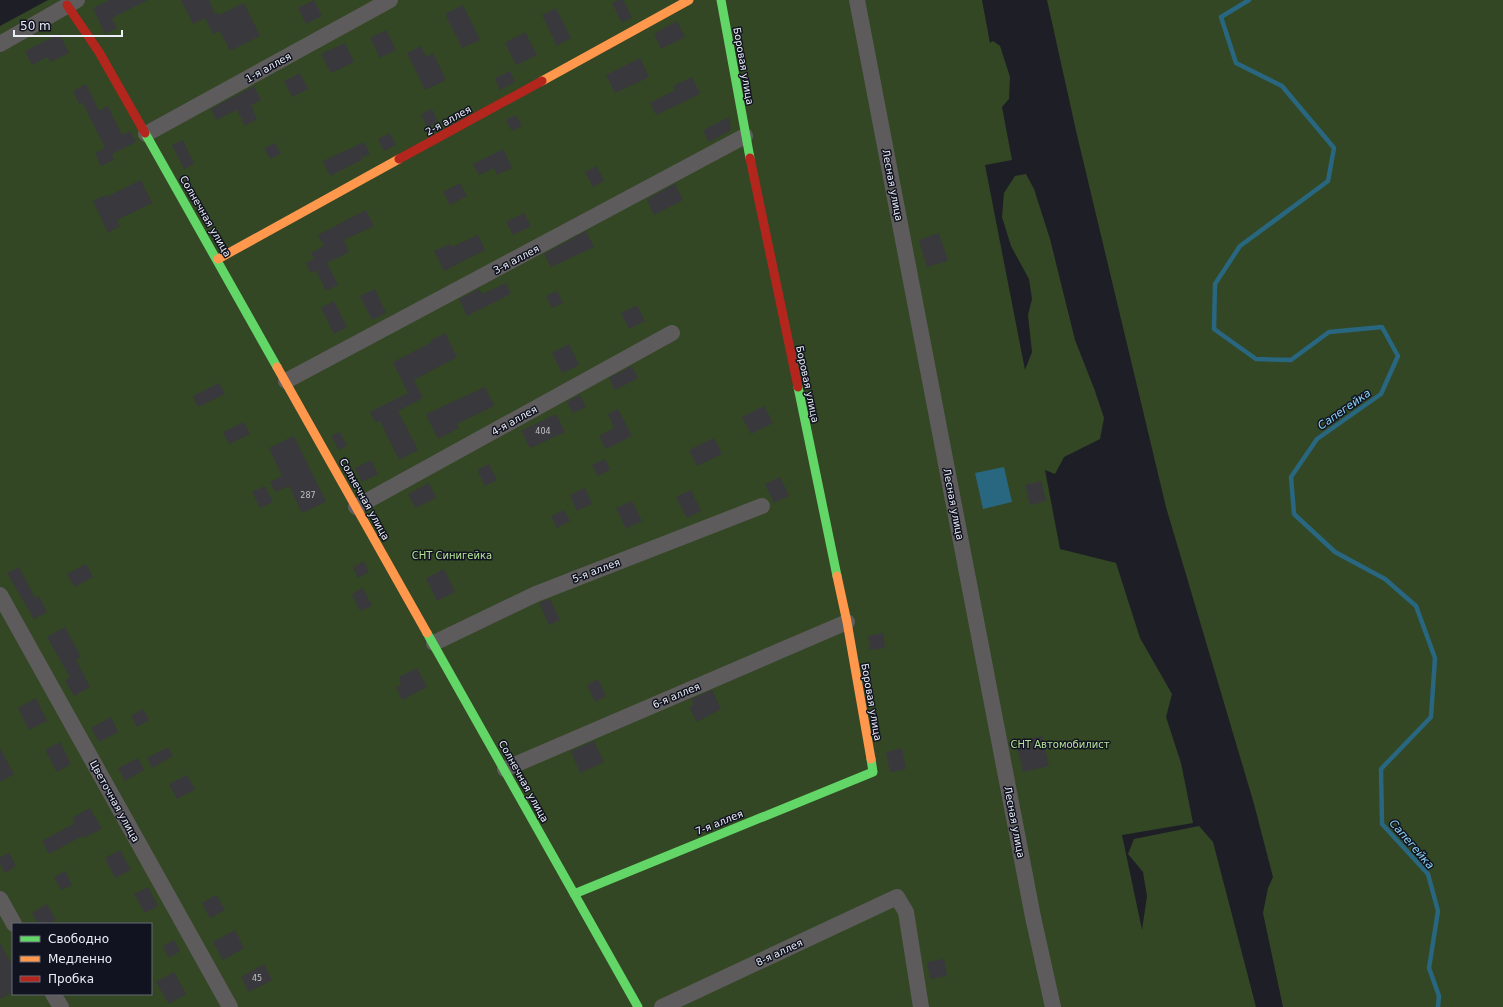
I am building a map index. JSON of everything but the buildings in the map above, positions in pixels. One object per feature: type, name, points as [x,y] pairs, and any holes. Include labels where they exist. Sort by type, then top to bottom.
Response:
[{"type":"street","name":"1-я аллея","points":[[146,134],[390,0]]},
{"type":"street","name":"2-я аллея","points":[[218,259],[689,0]]},
{"type":"street","name":"Боровая улица","points":[[721,0],[745,136],[847,622],[873,772]]},
{"type":"street","name":"Лесная улица","points":[[857,0],[1033,917],[1053,1007]]},
{"type":"street","name":"Солнечная улица","points":[[72,3],[82,25],[218,259],[356,508],[434,643],[638,1007]]},
{"type":"street","points":[[0,44],[72,3]]},
{"type":"street","name":"3-я аллея","points":[[286,381],[745,136]]},
{"type":"street","name":"4-я аллея","points":[[356,508],[672,333]]},
{"type":"street","name":"5-я аллея","points":[[434,643],[536,594],[762,506]]},
{"type":"street","name":"Цветочная улица","points":[[0,595],[230,1007]]},
{"type":"street","name":"6-я аллея","points":[[505,769],[847,622]]},
{"type":"street","name":"7-я аллея","points":[[574,894],[873,772]]},
{"type":"street","name":"8-я аллея","points":[[662,1007],[897,896],[906,912],[921,1007]]},
{"type":"street","points":[[0,898],[13,923]]},
{"type":"street","points":[[54,995],[60,1007]]},
{"type":"green space","name":"СНТ Синигейка","points":[[48,0],[982,0],[990,43],[993,41],[1000,46],[1010,77],[1009,99],[1002,107],[1012,160],[985,165],[1025,370],[1032,352],[1028,315],[1032,299],[1029,279],[1011,246],[1002,217],[1004,193],[1015,176],[1026,174],[1034,189],[1050,239],[1075,340],[1104,418],[1100,439],[1064,457],[1055,474],[1045,470],[1060,549],[1116,563],[1140,638],[1172,694],[1166,717],[1181,763],[1193,823],[1122,835],[1142,930],[1147,896],[1143,872],[1128,854],[1134,839],[1199,826],[1213,842],[1256,1007],[0,1007],[0,26]]},
{"type":"green space","points":[[1047,0],[1503,0],[1503,1007],[1283,1007],[1263,913],[1268,888],[1273,877],[1254,804],[1166,507],[1077,135]]},
{"type":"water","points":[[1004,467],[1012,502],[983,509],[975,473]]},
{"type":"waterway","name":"Сапегейка","points":[[1249,0],[1221,17],[1236,63],[1282,86],[1334,148],[1328,181],[1240,246],[1215,284],[1214,329],[1256,359],[1291,360],[1329,332],[1382,327],[1398,356],[1381,394],[1317,439],[1291,477],[1294,514],[1335,552],[1385,579],[1416,606],[1435,658],[1431,717],[1381,769],[1382,824],[1428,874],[1438,911],[1429,968],[1439,996],[1438,1007]]},
{"type":"traffic: fast","points":[[721,0],[750,158]]},
{"type":"traffic: fast","points":[[145,133],[277,367]]},
{"type":"traffic: fast","points":[[798,387],[837,576]]},
{"type":"traffic: fast","points":[[427,633],[638,1007]]},
{"type":"traffic: fast","points":[[574,894],[873,772],[871,759]]},
{"type":"traffic: slow","points":[[542,81],[689,0]]},
{"type":"traffic: slow","points":[[218,259],[399,159]]},
{"type":"traffic: slow","points":[[277,367],[427,633]]},
{"type":"traffic: slow","points":[[837,576],[847,622],[871,759]]},
{"type":"traffic: jam","points":[[67,5],[99,52],[145,133]]},
{"type":"traffic: jam","points":[[399,159],[542,81]]},
{"type":"traffic: jam","points":[[750,158],[798,387]]},
{"type":"park label","name":"СНТ Автомобилист","points":[[1060,744]]}]
